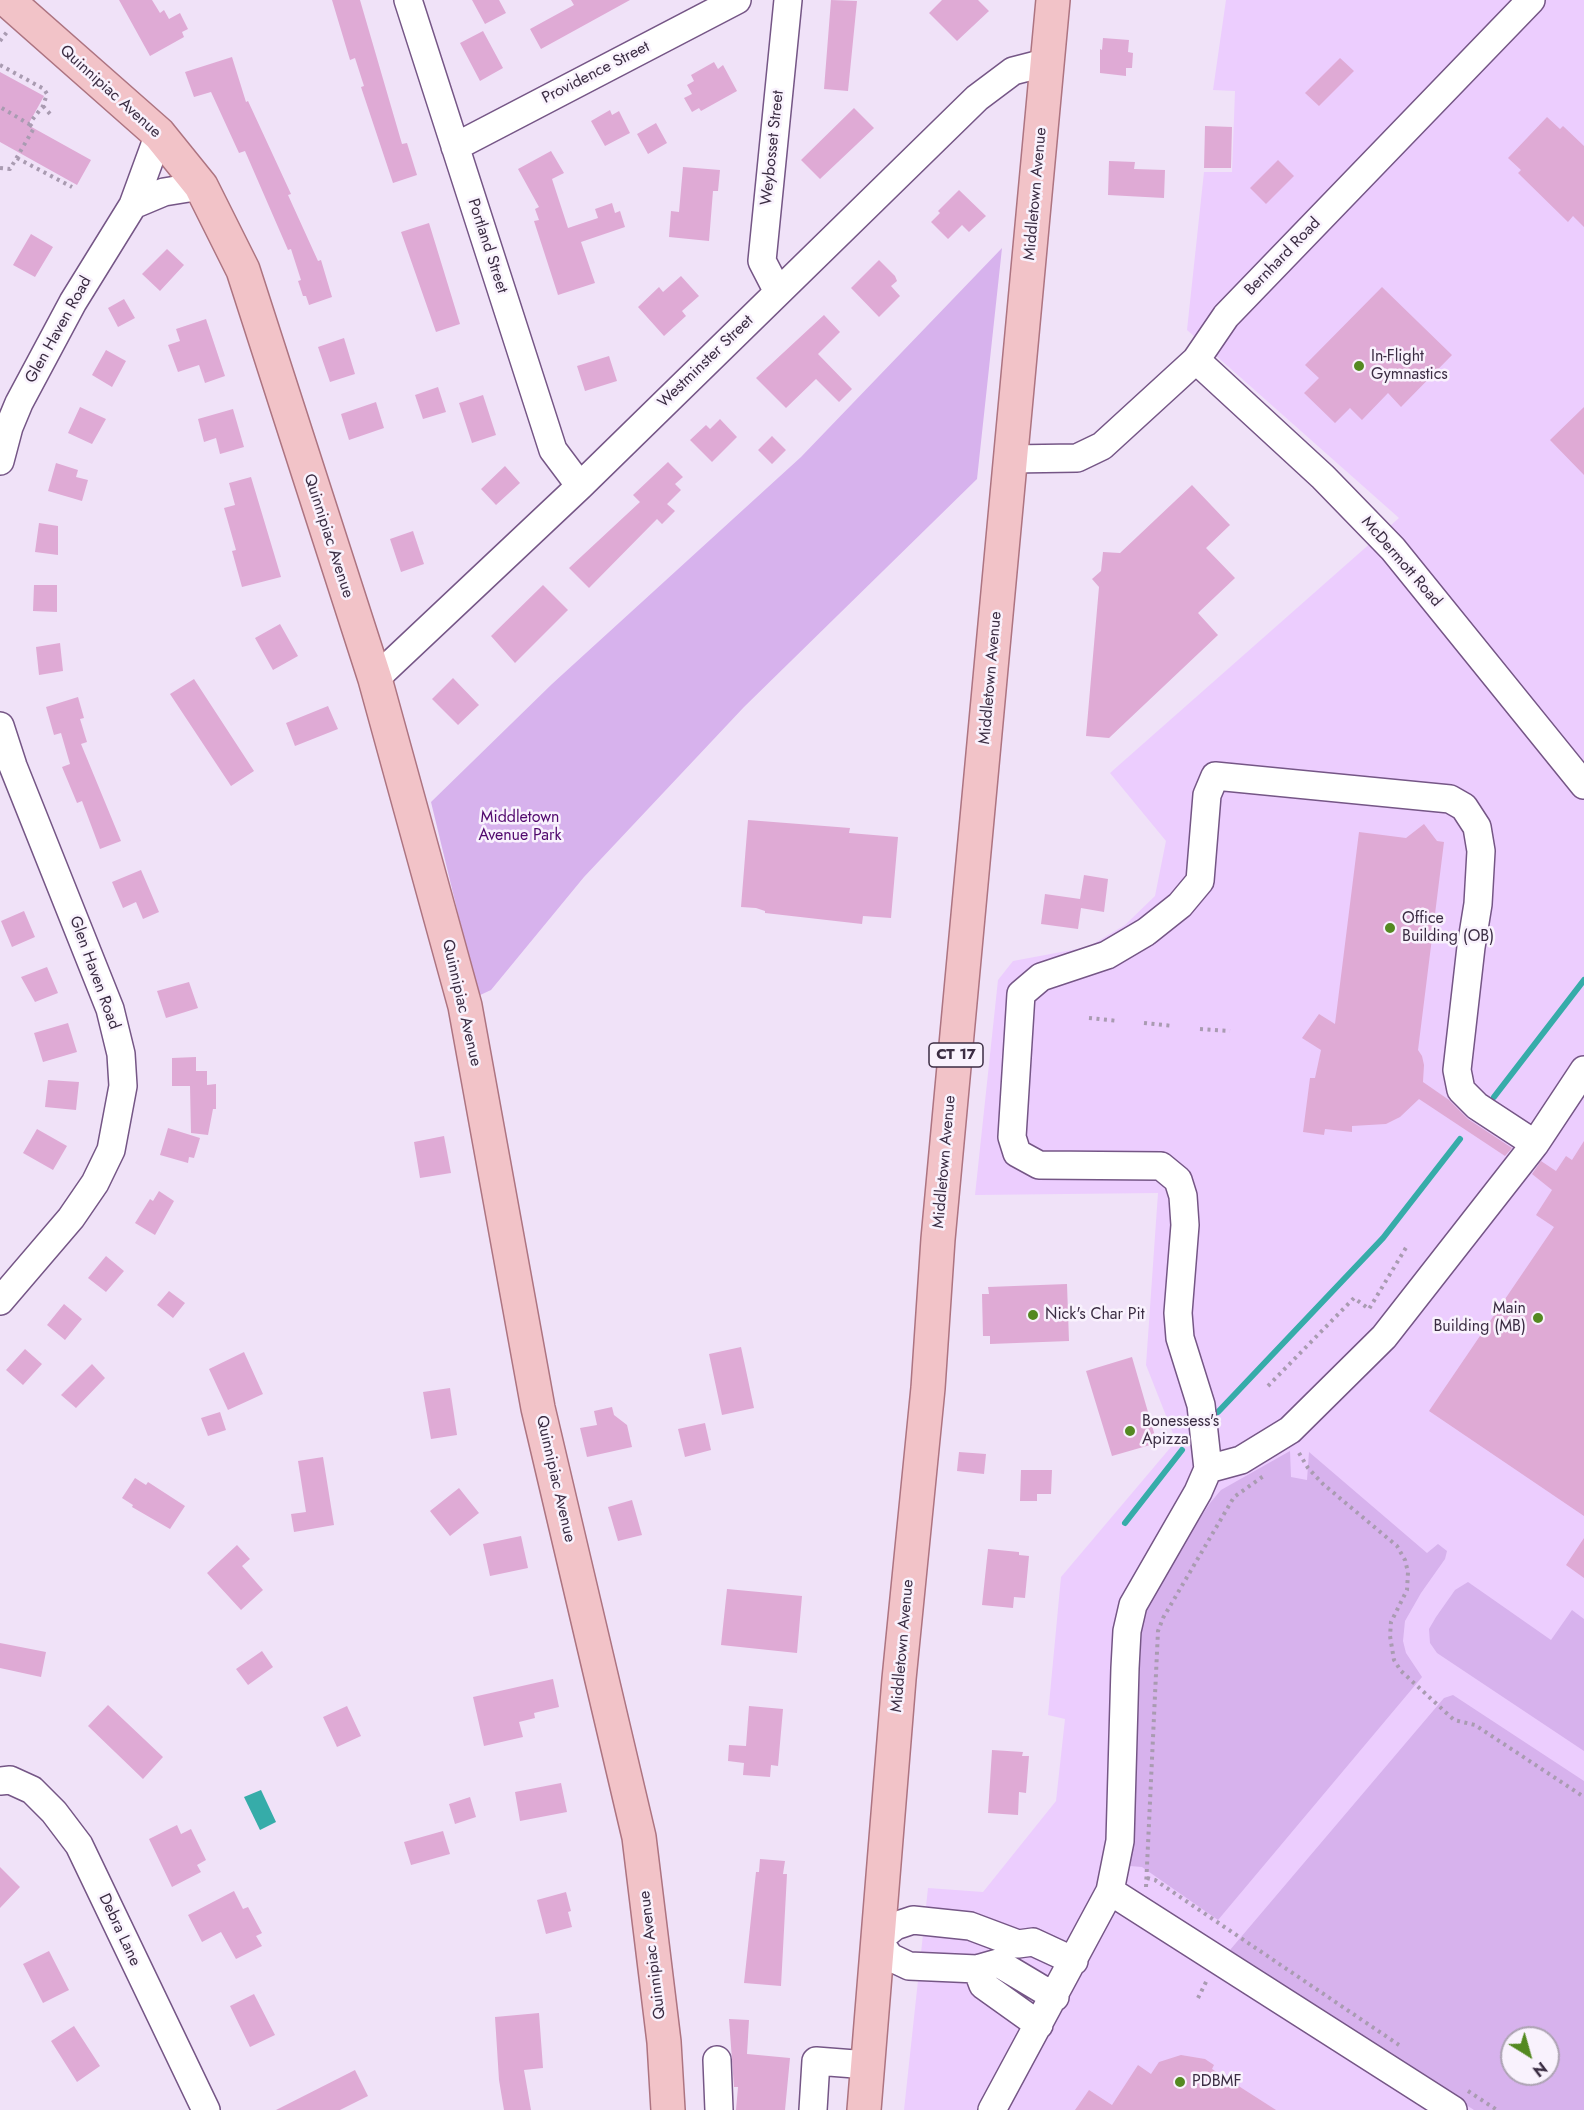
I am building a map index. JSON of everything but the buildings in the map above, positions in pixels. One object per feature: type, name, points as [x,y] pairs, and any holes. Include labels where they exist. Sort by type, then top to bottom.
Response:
[{"type":"main road","name":"Quinnipiac Avenue","points":[[7,0],[159,134],[201,186],[243,270],[375,679],[465,1006],[538,1408],[639,1837],[664,2042],[668,2110]]},
{"type":"main road","name":"Middletown Avenue","points":[[864,2110],[898,1690],[928,1388],[938,1239],[1053,0]]},
{"type":"street","name":"Portland Street","points":[[408,0],[553,450],[580,486]]},
{"type":"street","name":"Providence Street","points":[[455,147],[737,0]]},
{"type":"street","name":"Weybosset Street","points":[[778,292],[762,261],[788,0]]},
{"type":"street","name":"Bernhard Road","points":[[1011,459],[1077,458],[1102,446],[1196,360],[1226,316],[1531,0]]},
{"type":"street","name":"Westminster Street","points":[[375,679],[580,486],[977,99],[1013,71],[1048,62]]},
{"type":"street","name":"Glen Haven Road","points":[[0,461],[9,427],[33,376],[73,302],[133,205],[159,134]]},
{"type":"street","points":[[133,205],[164,192],[201,186]]},
{"type":"street","name":"McDermott Road","points":[[1196,360],[1323,477],[1393,549],[1584,785]]},
{"type":"street","name":"Glen Haven Road","points":[[0,726],[13,766],[110,1009],[121,1054],[123,1086],[111,1150],[95,1183],[71,1218],[0,1301]]},
{"type":"street","points":[[992,2110],[1110,1891],[1120,1841],[1127,1631],[1133,1605],[1198,1492],[1208,1469],[1201,1405],[1180,1338],[1178,1313],[1185,1225],[1184,1196],[1178,1180],[1161,1166],[1039,1165],[1017,1153],[1012,1137],[1021,994],[1041,977],[1107,955],[1146,932],[1180,905],[1200,881],[1208,795],[1215,776],[1450,799],[1464,807],[1477,827],[1481,850],[1479,904],[1471,947],[1456,1070],[1461,1090],[1478,1106],[1535,1144]]},
{"type":"street","points":[[1208,1469],[1240,1460],[1290,1430],[1387,1334],[1535,1144],[1584,1070]]},
{"type":"street","name":"Debra Lane","points":[[0,1780],[10,1780],[32,1790],[54,1812],[79,1845],[206,2110]]},
{"type":"street","points":[[1110,1891],[1456,2098]]},
{"type":"street","points":[[913,1920],[970,1926],[1018,1944],[1033,1942],[1056,1995],[983,1985],[977,1969],[909,1966],[890,1957],[878,1940],[896,1926],[913,1920]]},
{"type":"street","points":[[717,2060],[719,2110]]},
{"type":"street","points":[[813,2110],[816,2061],[868,2065]]},
{"type":"path","points":[[0,65],[44,89],[47,94],[43,106],[29,124]]},
{"type":"path","points":[[43,106],[51,115]]},
{"type":"path","points":[[0,107],[34,128],[10,169],[0,168]]},
{"type":"path","points":[[17,158],[72,188]]},
{"type":"path","points":[[1089,1018],[1118,1021]]},
{"type":"path","points":[[1144,1023],[1173,1026]]},
{"type":"path","points":[[1200,1029],[1230,1031]]},
{"type":"path","points":[[1268,1386],[1354,1298],[1369,1309],[1407,1246]]},
{"type":"path","points":[[1292,1457],[1300,1452],[1308,1468],[1397,1546],[1405,1560],[1408,1572],[1407,1590],[1391,1622],[1390,1636],[1394,1660],[1401,1671],[1454,1720],[1475,1725],[1584,1797]]},
{"type":"path","points":[[1146,1888],[1158,1632],[1163,1618],[1234,1497],[1267,1474]]},
{"type":"path","points":[[1147,1878],[1155,1880],[1401,2047]]},
{"type":"path","points":[[1198,1998],[1208,1977]]},
{"type":"path","points":[[1456,2098],[1497,2110]]},
{"type":"shaded area","points":[[1226,0],[1584,0],[1584,2110],[904,2110],[928,1888],[983,1892],[1056,1801],[1065,1719],[1048,1715],[1061,1577],[1176,1441],[1146,1365],[1158,1193],[975,1195],[998,980],[1013,961],[1088,947],[1125,925],[1155,896],[1166,841],[1110,773],[1399,518],[1187,330],[1204,172],[1232,172],[1235,91],[1213,90]]},
{"type":"shaded area","points":[[261,1790],[276,1822],[260,1830],[244,1797]]},
{"type":"green space","name":"Middletown Avenue Park","points":[[1002,248],[977,479],[744,707],[584,877],[491,990],[478,996],[431,802],[552,684],[801,457]]},
{"type":"green space","points":[[1290,1451],[1291,1477],[1307,1480],[1309,1452],[1427,1553],[1438,1544],[1447,1551],[1445,1559],[1405,1621],[1403,1641],[1406,1653],[1422,1677],[1218,1920],[1142,1867],[1130,1866],[1142,1625],[1150,1595],[1210,1503],[1221,1490]]},
{"type":"green space","points":[[1468,1582],[1551,1640],[1572,1610],[1584,1619],[1584,1751],[1437,1653],[1430,1643],[1429,1629],[1436,1617],[1455,1590]]},
{"type":"green space","points":[[1453,1695],[1584,1781],[1584,2110],[1474,2110],[1230,1950],[1444,1698]]},
{"type":"waterway","points":[[1494,1097],[1584,980]]},
{"type":"waterway","points":[[1218,1412],[1383,1238],[1460,1139]]},
{"type":"waterway","points":[[1125,1523],[1182,1450]]},
{"type":"place","name":"In-Flight Gymnastics","points":[[1359,366]]},
{"type":"place","name":"Office Building (OB)","points":[[1390,928]]},
{"type":"place","name":"Nick's Char Pit","points":[[1033,1315]]},
{"type":"place","name":"Main Building (MB)","points":[[1538,1318]]},
{"type":"place","name":"Bonessess's Apizza","points":[[1130,1431]]},
{"type":"place","name":"PDBMF","points":[[1180,2082]]}]
